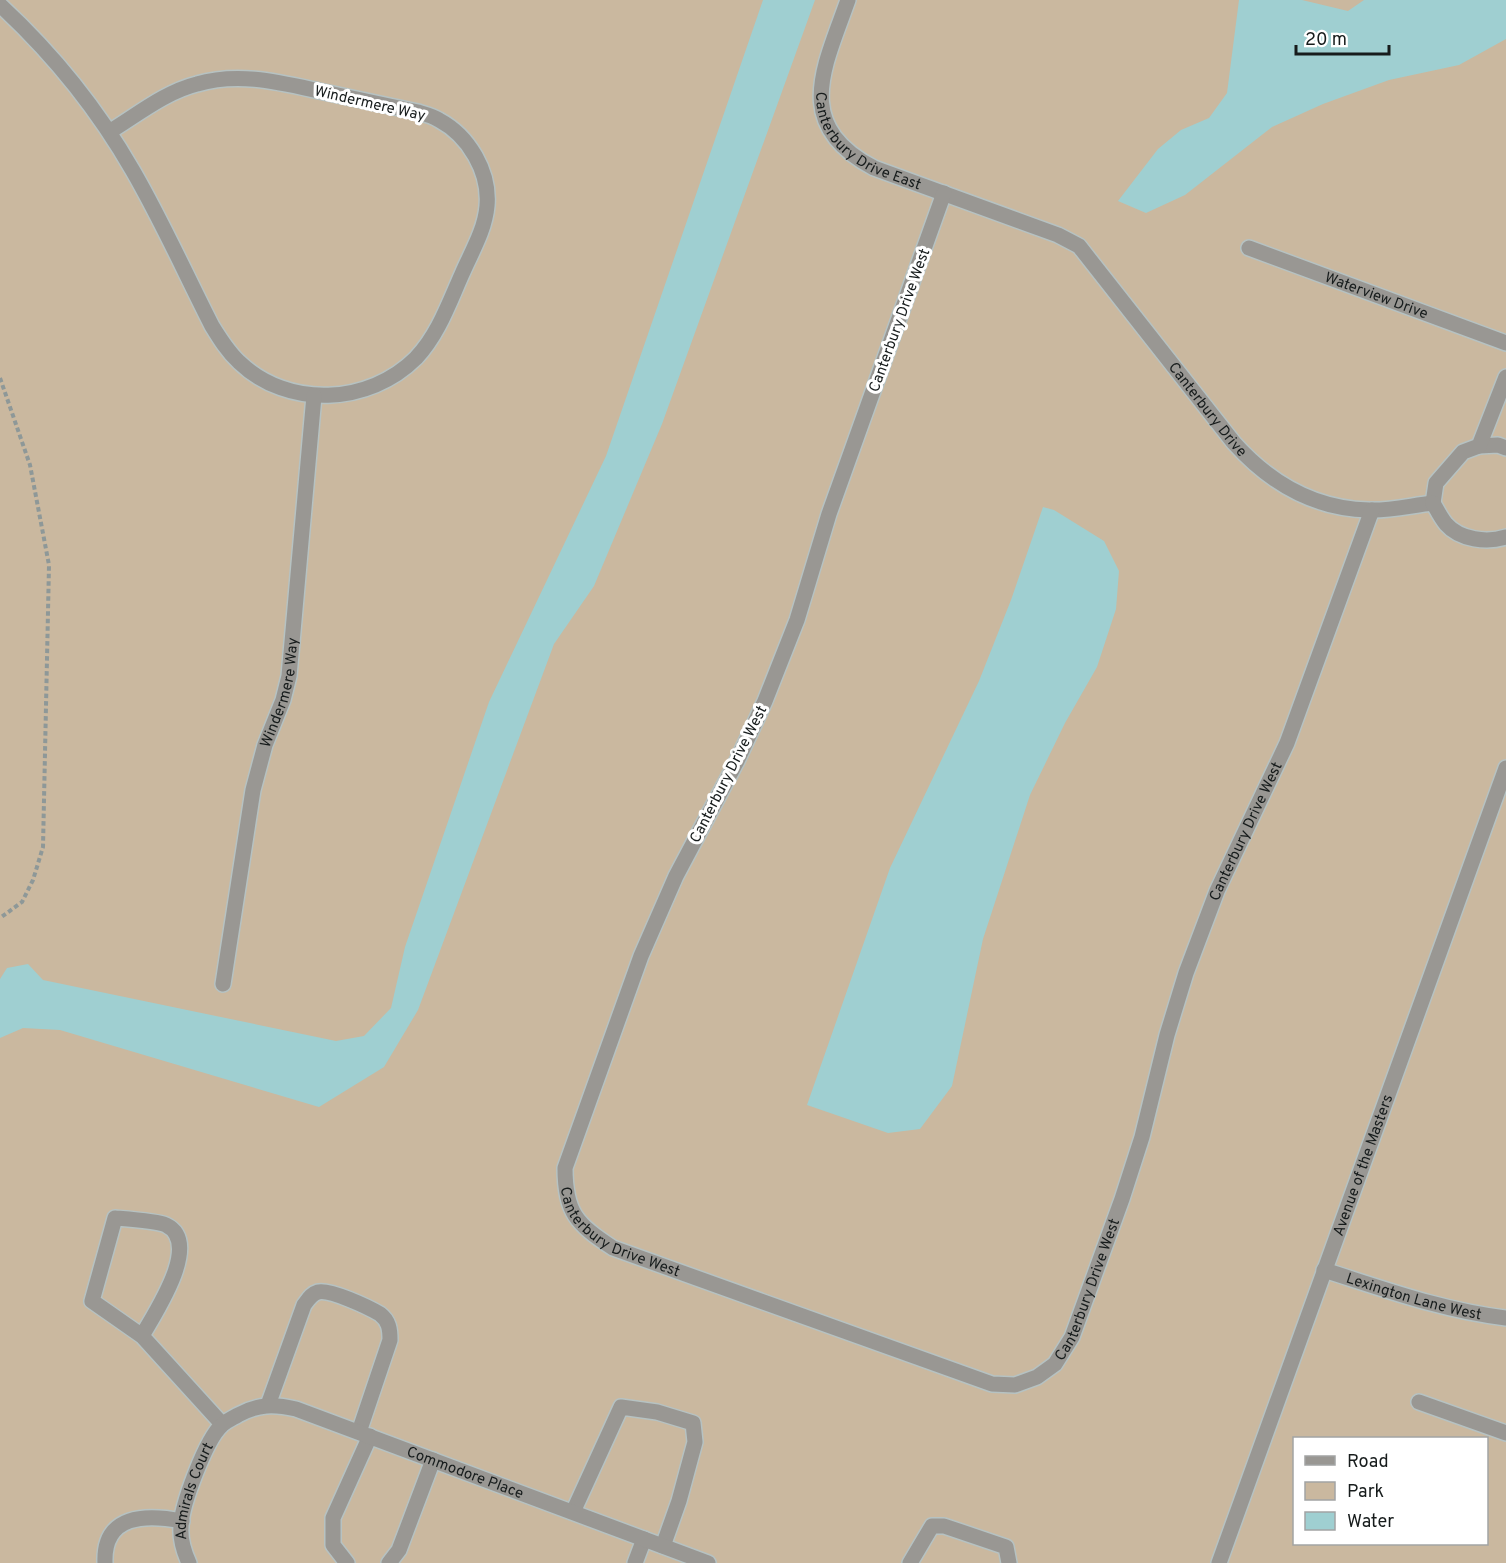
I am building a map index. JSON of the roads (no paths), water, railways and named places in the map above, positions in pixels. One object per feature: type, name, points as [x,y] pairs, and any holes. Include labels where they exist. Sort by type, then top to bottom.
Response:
[{"type":"street","name":"Canterbury Drive East","points":[[848,0],[822,72],[820,93],[824,114],[832,134],[855,158],[874,168],[944,193]]},
{"type":"street","name":"Windermere Way","points":[[0,5],[19,22],[72,81],[109,132],[134,173],[212,326],[224,345],[239,362],[257,376],[277,387],[314,396],[337,396],[359,392],[381,384],[400,372],[431,340],[441,321],[482,228],[487,206],[486,184],[480,163],[456,131],[438,118],[272,81],[247,78],[221,79],[196,84],[172,92],[109,132]]},
{"type":"street","name":"Canterbury Drive","points":[[944,193],[1058,235],[1078,246],[1248,459],[1284,487],[1304,496],[1346,508],[1372,510],[1433,503]]},
{"type":"street","name":"Canterbury Drive West","points":[[944,193],[829,514],[797,620],[765,701],[676,876],[641,956],[565,1167],[565,1191],[573,1212],[586,1231],[613,1248],[992,1384],[1015,1385],[1037,1377],[1055,1364],[1072,1337],[1122,1199],[1142,1137],[1167,1035],[1186,973],[1217,891],[1287,743],[1372,510]]},
{"type":"street","name":"Waterview Drive","points":[[1249,248],[1506,343]]},
{"type":"street","points":[[1479,446],[1506,376]]},
{"type":"street","name":"Windermere Way","points":[[223,984],[253,790],[265,745],[283,700],[289,676],[314,396]]},
{"type":"street","points":[[1506,448],[1498,445],[1479,446],[1462,452],[1436,483],[1433,503],[1446,525],[1462,537],[1485,540],[1506,537]]},
{"type":"street","name":"Avenue of the Masters","points":[[1219,1563],[1506,768]]},
{"type":"street","points":[[142,1336],[170,1287],[177,1269],[179,1245],[176,1233],[165,1224],[115,1218],[92,1301],[142,1336],[222,1424]]},
{"type":"street","name":"Lexington Lane West","points":[[1324,1270],[1411,1298],[1486,1316],[1506,1318]]},
{"type":"street","points":[[268,1405],[304,1305],[310,1296],[317,1292],[327,1292],[386,1318],[390,1329],[390,1340],[364,1434],[333,1518],[333,1545],[347,1563]]},
{"type":"street","points":[[1419,1402],[1506,1433]]},
{"type":"street","name":"Commodore Place","points":[[222,1424],[252,1407],[268,1405],[296,1408],[708,1563]]},
{"type":"street","points":[[573,1512],[621,1407],[657,1412],[693,1423],[695,1442],[679,1501],[663,1546]]},
{"type":"street","name":"Admirals Court","points":[[189,1563],[183,1549],[182,1521],[185,1505],[209,1442],[222,1424]]},
{"type":"street","points":[[389,1563],[399,1550],[433,1460]]},
{"type":"street","points":[[105,1563],[108,1541],[119,1525],[134,1518],[144,1517],[182,1521]]},
{"type":"street","points":[[910,1563],[932,1526],[944,1526],[1006,1547],[1009,1563]]},
{"type":"street","points":[[635,1563],[644,1539]]},
{"type":"water","points":[[763,0],[815,0],[662,424],[594,586],[554,644],[418,1010],[384,1067],[319,1107],[60,1030],[23,1028],[0,1038],[0,979],[7,968],[28,964],[43,980],[336,1041],[364,1036],[391,1008],[405,947],[489,702],[606,456]]},
{"type":"water","points":[[1239,0],[1302,0],[1348,11],[1364,0],[1506,0],[1506,39],[1459,65],[1389,80],[1323,104],[1272,127],[1185,195],[1146,213],[1118,201],[1158,149],[1181,130],[1209,118],[1227,93]]},
{"type":"water","points":[[1043,507],[1054,510],[1104,541],[1119,571],[1116,609],[1097,667],[1065,723],[1030,795],[983,939],[952,1086],[920,1129],[888,1133],[807,1105],[890,868],[979,681],[1011,600]]}]
